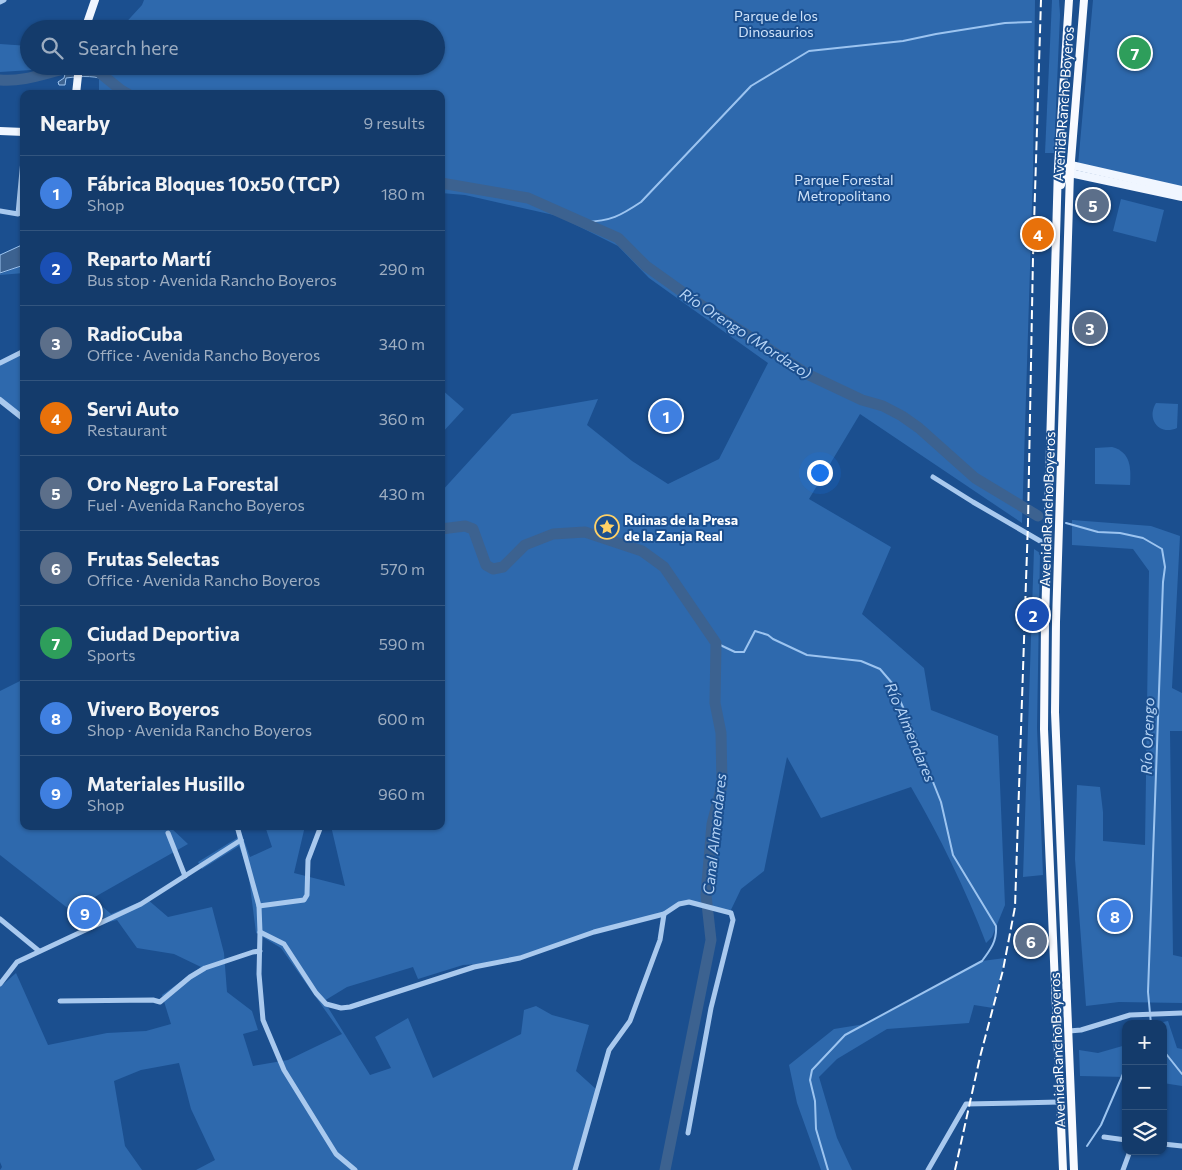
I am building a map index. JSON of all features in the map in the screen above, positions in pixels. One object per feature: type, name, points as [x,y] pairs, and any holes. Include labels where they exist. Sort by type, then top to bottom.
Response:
[{"type":"highway","name":"Avenida Rancho Boyeros","points":[[1063,1170],[1044,729],[1047,545],[1057,198],[1069,0]]},
{"type":"highway","name":"Avenida Rancho Boyeros","points":[[1074,1170],[1055,712],[1071,167],[1084,0]]},
{"type":"highway","points":[[1057,198],[1071,167],[1060,163],[1059,145]]},
{"type":"main road","points":[[88,20],[95,0]]},
{"type":"main road","points":[[76,90],[78,75]]},
{"type":"main road","points":[[0,131],[20,132]]},
{"type":"main road","points":[[1071,167],[1182,190]]},
{"type":"main road","points":[[1071,167],[1182,197]]},
{"type":"street","points":[[0,2],[4,0]]},
{"type":"street","points":[[0,211],[18,214],[20,192]]},
{"type":"street","points":[[0,362],[20,353]]},
{"type":"street","points":[[0,400],[20,416]]},
{"type":"street","points":[[933,477],[1047,545]]},
{"type":"street","points":[[238,830],[259,906],[259,974],[263,1020],[284,1070],[336,1154],[355,1170]]},
{"type":"street","points":[[259,906],[304,900],[307,895],[308,860],[319,830]]},
{"type":"street","points":[[168,833],[184,876]]},
{"type":"street","points":[[0,984],[17,962],[141,904],[241,840]]},
{"type":"street","points":[[260,932],[284,944],[316,993],[326,1004],[341,1008],[350,1007],[474,967],[520,958],[594,932],[664,914],[679,904],[689,902],[731,913],[732,920],[711,1008],[688,1133]]},
{"type":"street","points":[[575,1170],[609,1050],[630,1021],[660,940],[664,914]]},
{"type":"street","points":[[0,919],[39,951]]},
{"type":"street","points":[[60,1001],[153,1000],[160,1002],[205,968],[260,951]]},
{"type":"street","points":[[1069,1031],[1081,1030],[1130,1015],[1182,1013]]},
{"type":"street","points":[[928,1170],[966,1104],[1060,1102]]},
{"type":"street","points":[[1104,1137],[1122,1139]]},
{"type":"street","points":[[1167,1144],[1182,1146]]},
{"type":"street","points":[[1123,1170],[1129,1155]]},
{"type":"green space","points":[[144,0],[1035,0],[1033,173],[1022,523],[860,414],[809,499],[891,547],[862,614],[924,668],[931,710],[998,736],[1005,905],[992,937],[986,943],[952,863],[911,787],[821,818],[787,757],[764,871],[741,889],[729,914],[689,902],[664,914],[594,932],[560,945],[494,963],[463,965],[418,979],[413,967],[347,987],[324,1001],[370,1075],[391,1068],[375,1037],[408,1018],[433,1078],[521,1034],[524,1010],[536,1006],[552,1015],[589,1025],[576,1071],[597,1090],[575,1170],[196,1170],[215,1160],[191,1109],[179,1063],[141,1070],[114,1081],[125,1146],[142,1170],[0,1170],[2,1167],[0,1162],[0,987],[16,973],[48,1045],[107,1033],[146,1031],[171,1024],[162,995],[201,967],[174,954],[137,948],[117,920],[85,928],[70,910],[0,855],[0,691],[20,681],[20,830],[173,830],[188,844],[93,898],[111,914],[147,899],[168,917],[212,907],[224,953],[227,992],[252,1011],[258,1030],[243,1034],[253,1066],[288,1060],[342,1034],[281,948],[256,933],[248,870],[239,846],[202,869],[198,862],[242,835],[250,857],[272,847],[266,830],[304,830],[294,873],[345,886],[332,830],[445,830],[445,488],[512,414],[598,399],[587,425],[632,461],[668,484],[719,459],[768,363],[649,278],[618,246],[558,216],[465,195],[445,193],[445,90],[99,90],[99,77],[111,82],[110,75],[445,75],[445,20],[128,20],[142,5]]},
{"type":"green space","points":[[1052,0],[1059,0],[1060,15],[1054,153],[1045,153]]},
{"type":"green space","points":[[1093,0],[1182,0],[1182,187],[1078,165]]},
{"type":"green space","points":[[0,44],[20,45],[20,71],[0,72]]},
{"type":"green space","points":[[1121,199],[1164,210],[1156,242],[1113,231]]},
{"type":"green space","points":[[20,266],[20,273],[0,274]]},
{"type":"green space","points":[[20,353],[20,416],[0,400],[0,363]]},
{"type":"green space","points":[[445,392],[464,409],[445,430]]},
{"type":"green space","points":[[1156,403],[1178,404],[1177,428],[1165,430],[1156,424],[1153,409]]},
{"type":"green space","points":[[1112,447],[1118,449],[1126,457],[1130,467],[1130,485],[1095,484],[1095,448]]},
{"type":"green space","points":[[1072,520],[1151,526],[1180,536],[1172,688],[1182,693],[1182,731],[1170,731],[1173,955],[1182,957],[1182,1003],[1119,1002],[1086,1006],[1075,859],[1077,785],[1100,787],[1103,812],[1103,841],[1145,845],[1149,571],[1133,549],[1072,545]]},
{"type":"green space","points":[[1034,549],[1040,553],[1037,728],[1043,875],[1023,877]]},
{"type":"green space","points":[[1005,958],[993,1008],[974,1005],[969,1023],[887,1029],[837,1059],[819,1077],[837,1138],[852,1170],[821,1170],[797,1103],[789,1065],[834,1029],[865,1024],[982,961]]},
{"type":"green space","points":[[1167,1021],[1177,1048],[1182,1049],[1182,1086],[1167,1084]]},
{"type":"green space","points":[[1122,1046],[1122,1077],[1080,1076],[1079,1050],[1098,1053]]},
{"type":"shaded area","points":[[65,75],[110,75],[112,82],[95,77],[78,77],[66,78],[65,85],[59,85],[58,82],[64,78]]},
{"type":"shaded area","points":[[20,246],[20,266],[0,273],[0,255]]},
{"type":"waterway","points":[[585,222],[615,217],[641,202],[751,86],[809,51],[903,41],[1005,23],[1031,22]]},
{"type":"waterway","name":"Río Orengo (Mordazo)","points":[[0,80],[24,79],[40,75]]},
{"type":"waterway","name":"Río Orengo (Mordazo)","points":[[102,75],[121,90]]},
{"type":"waterway","name":"Río Orengo (Mordazo)","points":[[445,184],[528,198],[618,238],[646,266],[695,301],[807,374],[862,400],[883,406],[902,416],[919,428],[975,478],[1038,516]]},
{"type":"waterway","name":"Río Orengo","points":[[1066,523],[1098,532],[1120,533],[1143,538],[1162,549],[1165,567],[1148,992],[1151,1020]]},
{"type":"waterway","name":"Canal Almendares","points":[[445,528],[465,526],[473,529],[486,565],[493,569],[503,567],[525,545],[553,534],[585,532],[642,551],[664,567],[716,643],[715,703],[721,733],[722,785],[712,824],[706,895],[711,940],[665,1170]]},
{"type":"waterway","name":"Río Almendares","points":[[716,643],[735,652],[744,652],[755,631],[768,635],[807,655],[861,661],[880,669],[892,683],[941,802],[953,855],[996,926],[996,936],[993,945],[982,961],[845,1035],[812,1070],[810,1080],[815,1101],[816,1129],[828,1170]]},
{"type":"waterway","name":"Río Orengo","points":[[1167,1055],[1182,1074]]},
{"type":"waterway","points":[[1087,1146],[1101,1125],[1122,1076]]},
{"type":"railway","points":[[955,1170],[980,1057],[1003,970],[1015,907],[1028,522],[1033,257],[1041,0]]},
{"type":"place","name":"Ciudad Deportiva","points":[[1135,53]]},
{"type":"place","name":"Oro Negro La Forestal","points":[[1093,205]]},
{"type":"place","name":"Servi Auto","points":[[1038,234]]},
{"type":"place","name":"RadioCuba","points":[[1090,328]]},
{"type":"place","name":"Fábrica Bloques 10x50 (TCP)","points":[[666,416]]},
{"type":"place","name":"Ruinas de la Presa de la Zanja Real","points":[[607,527]]},
{"type":"place","name":"Reparto Martí","points":[[1033,615]]},
{"type":"place","name":"Materiales Husillo","points":[[85,913]]},
{"type":"place","name":"Vivero Boyeros","points":[[1115,916]]},
{"type":"place","name":"Frutas Selectas","points":[[1031,941]]},
{"type":"park label","name":"Parque de los Dinosaurios","points":[[776,24]]},
{"type":"park label","name":"Parque Forestal Metropolitano","points":[[844,187]]}]
